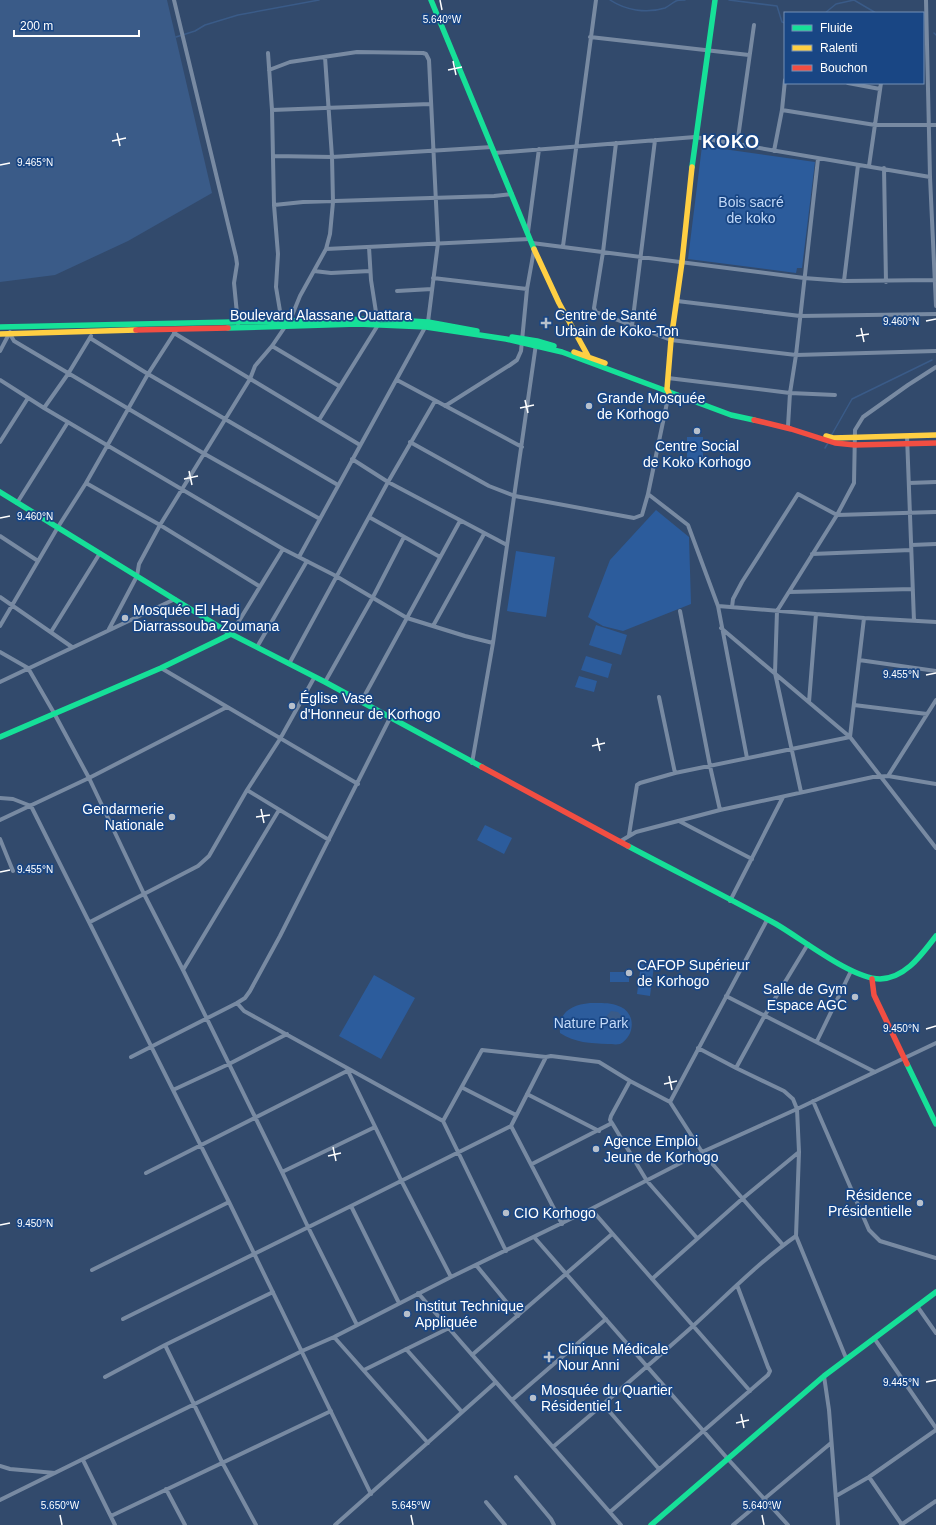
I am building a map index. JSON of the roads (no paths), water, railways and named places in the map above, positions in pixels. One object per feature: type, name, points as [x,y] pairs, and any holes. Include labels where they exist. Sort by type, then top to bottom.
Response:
[{"type":"main road","points":[[431,0],[528,233],[559,303],[589,358]]},
{"type":"main road","points":[[668,391],[671,340],[682,262],[695,137],[715,0]]},
{"type":"main road","name":"Boulevard Alassane Ouattara","points":[[0,334],[94,332],[238,324],[284,325],[377,322],[427,324],[522,341],[589,358],[668,391],[718,408],[828,439],[835,443],[855,445],[936,443]]},
{"type":"main road","name":"Boulevard Alassane Ouattara","points":[[0,327],[93,325],[176,328]]},
{"type":"main road","name":"Boulevard Alassane Ouattara","points":[[828,439],[936,435]]},
{"type":"main road","points":[[0,492],[231,634],[314,678],[325,682],[472,763],[767,920],[851,971],[872,979],[886,979],[908,969],[936,936]]},
{"type":"main road","points":[[0,737],[161,668],[231,634]]},
{"type":"main road","points":[[872,979],[874,995],[936,1124]]},
{"type":"main road","points":[[651,1525],[727,1458],[846,1358],[936,1292]]},
{"type":"street","points":[[174,0],[236,257],[237,264],[234,283],[238,324]]},
{"type":"street","points":[[926,0],[930,177],[934,236],[936,306]]},
{"type":"street","points":[[563,246],[590,37],[596,2]]},
{"type":"street","points":[[737,145],[754,25]]},
{"type":"street","points":[[590,37],[749,55]]},
{"type":"street","points":[[269,70],[290,62],[357,52],[403,54],[418,53],[426,54],[429,60],[438,243],[427,324],[299,557]]},
{"type":"street","points":[[268,53],[274,156],[274,205],[278,254],[276,287],[284,325]]},
{"type":"street","points":[[109,629],[137,576],[139,564],[160,525],[250,379],[255,366],[272,346],[314,272],[322,253],[326,249],[330,234],[333,202],[332,157],[324,57]]},
{"type":"street","points":[[774,151],[782,110],[785,84]]},
{"type":"street","points":[[853,84],[880,89]]},
{"type":"street","points":[[869,166],[881,84]]},
{"type":"street","points":[[272,110],[430,104]]},
{"type":"street","points":[[782,110],[875,125],[936,125]]},
{"type":"street","points":[[274,156],[332,157],[434,151],[539,149],[695,137],[930,177]]},
{"type":"street","points":[[632,326],[655,140]]},
{"type":"street","points":[[616,143],[594,308],[596,312],[671,340],[796,355],[936,351]]},
{"type":"street","points":[[528,233],[539,149]]},
{"type":"street","points":[[789,428],[790,393],[796,355],[818,159]]},
{"type":"street","points":[[844,281],[858,165]]},
{"type":"street","points":[[930,167],[936,166]]},
{"type":"street","points":[[884,168],[886,282]]},
{"type":"street","points":[[274,205],[303,202],[494,196],[512,194]]},
{"type":"street","points":[[326,249],[438,243],[533,244],[563,246],[804,278],[886,282],[935,280]]},
{"type":"street","points":[[445,406],[510,366],[517,360],[521,351],[533,244]]},
{"type":"street","points":[[319,420],[377,322],[370,271],[369,247]]},
{"type":"street","points":[[314,272],[331,273],[370,271]]},
{"type":"street","points":[[433,278],[528,288]]},
{"type":"street","points":[[396,291],[432,290]]},
{"type":"street","points":[[676,302],[800,316],[936,314]]},
{"type":"street","points":[[44,408],[68,374],[94,332],[93,325]]},
{"type":"street","points":[[10,327],[10,334],[14,341],[203,453],[320,519]]},
{"type":"street","points":[[0,626],[58,527],[86,483],[128,408],[176,328],[250,379],[360,445]]},
{"type":"street","points":[[0,351],[10,334]]},
{"type":"street","points":[[90,338],[148,374],[338,485]]},
{"type":"street","points":[[472,763],[493,643],[536,344]]},
{"type":"street","points":[[272,346],[339,386]]},
{"type":"street","points":[[801,792],[775,673],[776,612],[837,515],[854,484],[855,430],[863,417],[936,367]]},
{"type":"street","points":[[668,378],[790,393],[835,395]]},
{"type":"street","points":[[0,380],[44,408],[182,488],[282,549],[336,576],[407,618],[493,643]]},
{"type":"street","points":[[397,380],[522,447]]},
{"type":"street","points":[[410,442],[489,486],[515,496],[634,518],[642,515],[648,494],[668,391]]},
{"type":"street","points":[[0,442],[28,398]]},
{"type":"street","points":[[289,664],[410,442],[435,401]]},
{"type":"street","points":[[17,502],[68,422]]},
{"type":"street","points":[[907,436],[914,621]]},
{"type":"street","points":[[352,459],[388,482],[507,545]]},
{"type":"street","points":[[909,483],[936,482]]},
{"type":"street","points":[[86,483],[160,525],[259,586]]},
{"type":"street","points":[[648,494],[688,525],[718,606],[747,758]]},
{"type":"street","points":[[732,607],[733,599],[742,582],[798,494],[837,515],[936,512]]},
{"type":"street","points":[[369,517],[440,557]]},
{"type":"street","points":[[361,702],[460,521]]},
{"type":"street","points":[[433,626],[484,534]]},
{"type":"street","points":[[0,536],[38,561]]},
{"type":"street","points":[[325,682],[373,597],[404,537]]},
{"type":"street","points":[[911,545],[936,544]]},
{"type":"street","points":[[231,634],[282,549]]},
{"type":"street","points":[[812,554],[911,550]]},
{"type":"street","points":[[51,632],[100,553]]},
{"type":"street","points":[[257,647],[307,561]]},
{"type":"street","points":[[789,592],[913,589]]},
{"type":"street","points":[[0,597],[72,647]]},
{"type":"street","points":[[0,682],[175,599]]},
{"type":"street","points":[[718,606],[776,612],[936,622]]},
{"type":"street","points":[[680,610],[720,810]]},
{"type":"street","points":[[809,702],[816,614]]},
{"type":"street","points":[[850,737],[864,618]]},
{"type":"street","points":[[721,628],[850,737],[936,848]]},
{"type":"street","points":[[0,652],[28,668],[54,713],[88,778],[357,1325]]},
{"type":"street","points":[[859,660],[936,671]]},
{"type":"street","points":[[161,668],[358,784]]},
{"type":"street","points":[[90,922],[198,866],[209,856],[247,790],[280,739],[314,678]]},
{"type":"street","points":[[659,697],[675,773]]},
{"type":"street","points":[[888,776],[936,700]]},
{"type":"street","points":[[854,705],[927,714]]},
{"type":"street","points":[[0,820],[32,806],[227,707]]},
{"type":"street","points":[[131,1057],[238,1003],[245,998],[280,936],[390,718]]},
{"type":"street","points":[[629,835],[637,785],[675,773],[850,737]]},
{"type":"street","points":[[619,842],[636,832],[720,810],[880,776],[936,784]]},
{"type":"street","points":[[247,790],[329,840]]},
{"type":"street","points":[[730,901],[783,797]]},
{"type":"street","points":[[0,798],[13,799],[32,806],[201,1145],[372,1494]]},
{"type":"street","points":[[183,970],[279,810]]},
{"type":"street","points":[[679,821],[752,859]]},
{"type":"street","points":[[0,839],[13,871]]},
{"type":"street","points":[[670,1102],[767,920]]},
{"type":"street","points":[[736,1068],[765,1015],[808,944]]},
{"type":"street","points":[[817,1041],[851,971]]},
{"type":"street","points":[[726,996],[817,1041],[875,1072]]},
{"type":"street","points":[[238,1003],[244,1011],[443,1121],[506,1251]]},
{"type":"street","points":[[173,1090],[229,1064],[287,1034]]},
{"type":"street","points":[[0,1500],[302,1351],[334,1337],[418,1293],[562,1224],[702,1152],[936,1043]]},
{"type":"street","points":[[698,1048],[784,1091],[793,1099],[797,1109],[799,1152],[796,1236],[846,1358]]},
{"type":"street","points":[[443,1121],[463,1088],[482,1050],[599,1062],[630,1081],[670,1102],[702,1152],[783,1245]]},
{"type":"street","points":[[123,1319],[511,1126],[546,1057]]},
{"type":"street","points":[[146,1173],[349,1070]]},
{"type":"street","points":[[349,1070],[401,1180],[451,1277]]},
{"type":"street","points":[[630,1081],[610,1120],[647,1181],[697,1238]]},
{"type":"street","points":[[463,1088],[516,1115]]},
{"type":"street","points":[[527,1094],[599,1131]]},
{"type":"street","points":[[813,1101],[869,1230],[880,1241],[936,1258]]},
{"type":"street","points":[[532,1164],[612,1123]]},
{"type":"street","points":[[511,1126],[562,1224]]},
{"type":"street","points":[[282,1172],[375,1127]]},
{"type":"street","points":[[652,1279],[742,1199],[799,1152]]},
{"type":"street","points":[[92,1270],[229,1202]]},
{"type":"street","points":[[352,1206],[399,1303]]},
{"type":"street","points":[[591,1209],[750,1390]]},
{"type":"street","points":[[472,1355],[612,1234]]},
{"type":"street","points":[[553,1447],[693,1326],[783,1245],[796,1236]]},
{"type":"street","points":[[534,1237],[703,1431],[788,1525]]},
{"type":"street","points":[[476,1265],[518,1316]]},
{"type":"street","points":[[610,1512],[765,1378],[770,1371],[737,1285]]},
{"type":"street","points":[[105,1377],[165,1345],[272,1292]]},
{"type":"street","points":[[418,1293],[622,1525]]},
{"type":"street","points":[[917,1306],[936,1332]]},
{"type":"street","points":[[512,1400],[606,1319]]},
{"type":"street","points":[[364,1370],[448,1328]]},
{"type":"street","points":[[334,1337],[428,1443]]},
{"type":"street","points":[[836,1496],[869,1477],[936,1429],[874,1338]]},
{"type":"street","points":[[165,1345],[222,1462],[256,1525]]},
{"type":"street","points":[[406,1349],[462,1412]]},
{"type":"street","points":[[824,1376],[829,1410],[838,1525]]},
{"type":"street","points":[[335,1525],[372,1494],[496,1382]]},
{"type":"street","points":[[603,1404],[659,1469]]},
{"type":"street","points":[[111,1516],[166,1488],[331,1411]]},
{"type":"street","points":[[733,1525],[831,1443]]},
{"type":"street","points":[[82,1460],[115,1525]]},
{"type":"street","points":[[0,1466],[10,1470],[56,1473]]},
{"type":"street","points":[[516,1477],[551,1519],[554,1525]]},
{"type":"street","points":[[869,1477],[902,1525],[936,1501]]},
{"type":"street","points":[[166,1488],[185,1525]]},
{"type":"street","points":[[486,1502],[505,1525]]},
{"type":"waterway","points":[[176,37],[195,31],[205,25],[238,15],[319,0]]},
{"type":"waterway","points":[[610,0],[629,9],[643,11],[658,10],[665,8],[676,1],[685,0]]},
{"type":"waterway","points":[[729,0],[777,6],[782,22],[784,23]]},
{"type":"waterway","points":[[826,12],[836,4],[854,0],[874,12]]},
{"type":"waterway","points":[[831,436],[852,399],[932,360]]},
{"type":"waterway","points":[[825,448],[828,443]]},
{"type":"place","name":"Centre de Santé Urbain de Koko-Ton","points":[[546,323]]},
{"type":"place","name":"Grande Mosquée de Korhogo","points":[[589,406]]},
{"type":"place","name":"Centre Social de Koko Korhogo","points":[[697,431]]},
{"type":"place","name":"Mosquée El Hadj Diarrassouba Zoumana","points":[[125,618]]},
{"type":"place","name":"Église Vase d'Honneur de Korhogo","points":[[292,706]]},
{"type":"place","name":"Gendarmerie Nationale","points":[[172,817]]},
{"type":"place","name":"CAFOP Supérieur de Korhogo","points":[[629,973]]},
{"type":"place","name":"Salle de Gym Espace AGC","points":[[855,997]]},
{"type":"place","name":"Agence Emploi Jeune de Korhogo","points":[[596,1149]]},
{"type":"place","name":"Résidence Présidentielle","points":[[920,1203]]},
{"type":"place","name":"CIO Korhogo","points":[[506,1213]]},
{"type":"place","name":"Institut Technique Appliquée","points":[[407,1314]]},
{"type":"place","name":"Clinique Médicale Nour Anni","points":[[549,1357]]},
{"type":"place","name":"Mosquée du Quartier Résidentiel 1","points":[[533,1398]]},
{"type":"district","name":"KOKO","points":[[731,142]]},
{"type":"park label","name":"Bois sacré de koko","points":[[751,210]]},
{"type":"park label","name":"Nature Park","points":[[591,1023]]}]
